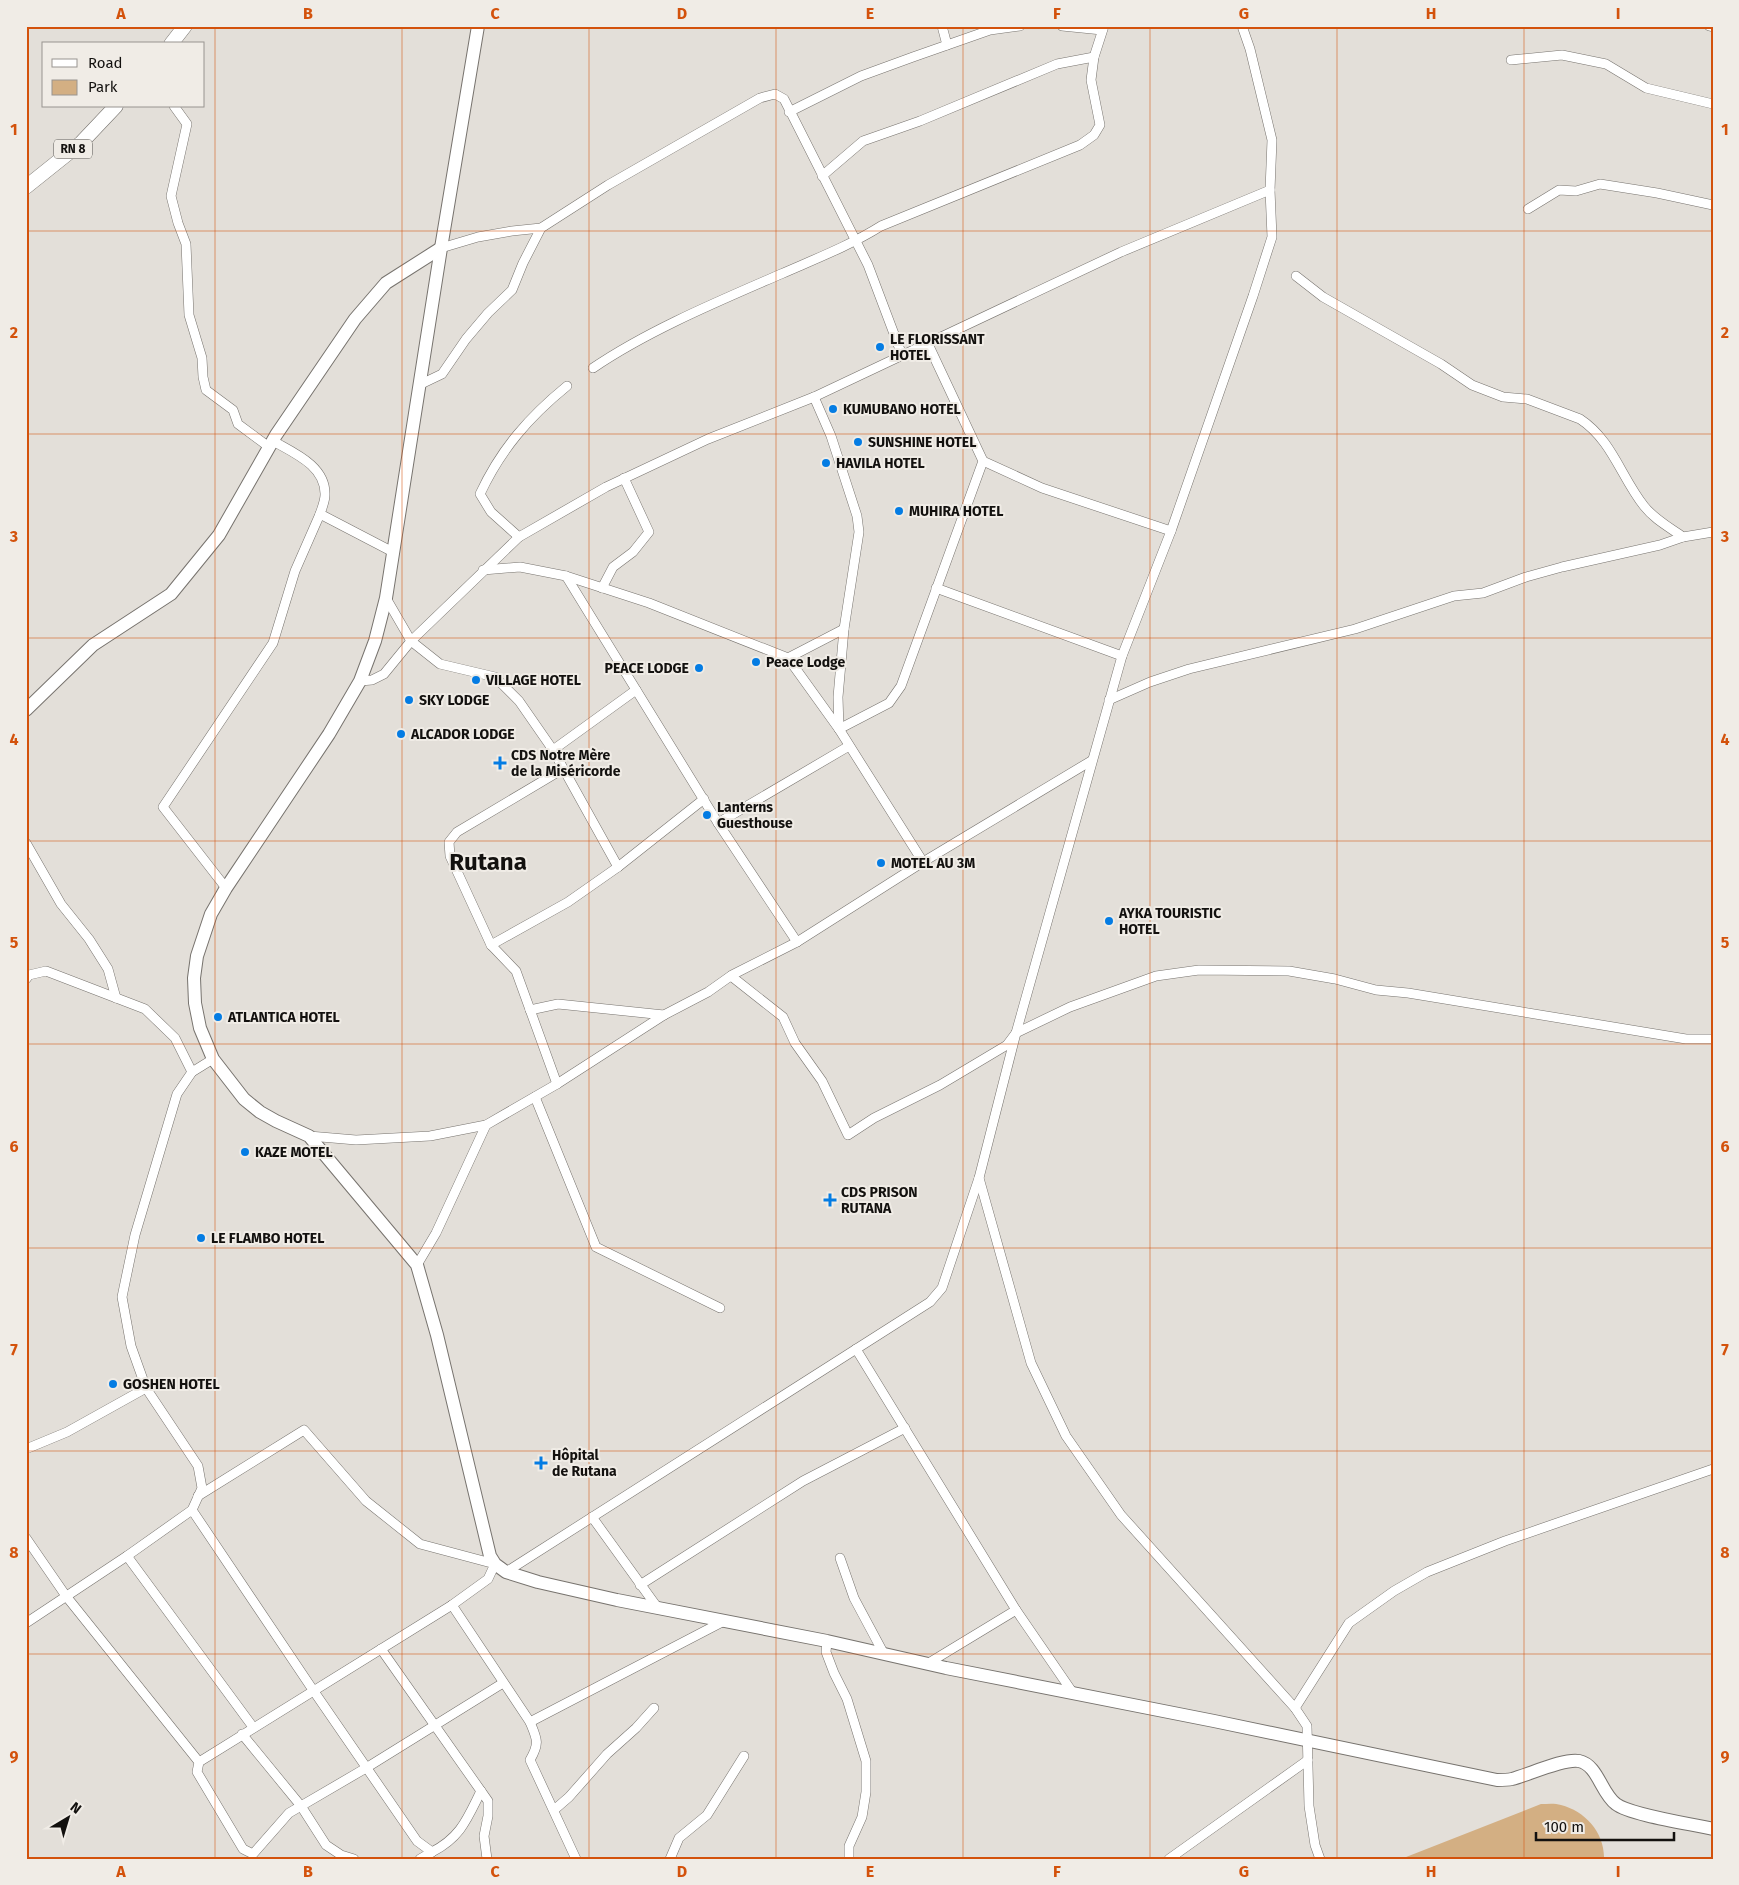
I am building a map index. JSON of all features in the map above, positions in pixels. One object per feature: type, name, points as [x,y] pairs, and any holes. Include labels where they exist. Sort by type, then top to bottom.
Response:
[{"type":"main road","points":[[173,42],[185,26]]},
{"type":"main road","points":[[478,26],[386,598],[375,641],[360,680],[329,734],[226,888],[211,914],[196,956],[194,978],[195,1003],[200,1028],[214,1059],[244,1099],[260,1112],[309,1136],[417,1265],[437,1335],[490,1556],[495,1564],[506,1572],[556,1586],[1497,1780],[1510,1780],[1577,1760],[1588,1765],[1608,1797],[1616,1805],[1630,1811],[1713,1829]]},
{"type":"main road","name":"RN 8","points":[[26,187],[80,143],[114,108]]},
{"type":"main road","points":[[26,710],[93,645],[171,594],[219,535],[271,444],[355,318],[386,283],[441,248]]},
{"type":"street","points":[[942,26],[947,45]]},
{"type":"street","points":[[789,112],[861,76],[990,30],[1020,26]]},
{"type":"street","points":[[593,368],[619,350],[692,315],[856,242],[881,226],[1080,145],[1094,136],[1100,125],[1091,80],[1094,57],[1103,28],[1062,26]]},
{"type":"street","points":[[506,1572],[930,1302],[942,1288],[979,1178],[1016,1033],[1122,656],[1171,531],[1272,237],[1270,190],[1272,140],[1250,49],[1242,26]]},
{"type":"street","points":[[1512,60],[1562,55],[1606,64],[1646,88],[1713,104]]},
{"type":"street","points":[[822,176],[863,141],[920,121],[1057,64],[1094,57]]},
{"type":"street","points":[[441,248],[495,234],[541,228],[608,184],[760,98],[775,94],[784,99],[868,265],[902,355]]},
{"type":"street","points":[[175,108],[187,124],[171,196],[186,244],[189,315],[202,358],[206,390],[233,410],[238,424],[271,444],[303,458],[316,469],[323,481],[325,495],[320,514],[296,571],[273,643],[162,807],[226,888]]},
{"type":"street","points":[[1528,209],[1559,190],[1576,191],[1600,184],[1657,193],[1713,206]]},
{"type":"street","points":[[360,680],[372,680],[381,676],[411,641],[519,537],[606,487],[708,439],[814,397],[1121,252],[1270,190]]},
{"type":"street","points":[[419,384],[442,374],[466,339],[488,313],[512,290],[522,263],[541,228]]},
{"type":"street","points":[[1296,276],[1323,297],[1441,364],[1472,384],[1503,397],[1527,399],[1586,423],[1607,445],[1642,504],[1650,514],[1683,537]]},
{"type":"street","points":[[928,344],[983,461],[1042,488],[1171,531]]},
{"type":"street","points":[[519,537],[491,512],[480,494],[493,467],[528,422],[543,406],[567,386]]},
{"type":"street","points":[[814,397],[831,436],[857,516],[859,532],[844,629],[838,697],[840,729]]},
{"type":"street","points":[[840,729],[889,702],[901,686],[983,461]]},
{"type":"street","points":[[602,588],[613,567],[633,552],[649,532],[624,478]]},
{"type":"street","points":[[320,514],[393,552]]},
{"type":"street","points":[[1109,700],[1150,682],[1188,669],[1355,629],[1454,596],[1482,593],[1526,577],[1562,567],[1649,548],[1683,537],[1713,532]]},
{"type":"street","points":[[483,570],[520,567],[566,576],[649,603],[788,658],[840,729],[923,862]]},
{"type":"street","points":[[566,576],[718,823],[797,942]]},
{"type":"street","points":[[936,588],[1122,656]]},
{"type":"street","points":[[386,598],[411,641],[440,664],[495,677],[520,701],[553,750],[618,867]]},
{"type":"street","points":[[788,658],[844,629]]},
{"type":"street","points":[[553,750],[636,690]]},
{"type":"street","points":[[718,823],[849,746]]},
{"type":"street","points":[[309,1136],[356,1140],[430,1136],[486,1125],[557,1084],[664,1015],[708,992],[731,976],[797,942],[923,862],[1091,761]]},
{"type":"street","points":[[557,1084],[516,971],[492,945],[450,856],[449,842],[457,832],[563,769]]},
{"type":"street","points":[[492,945],[568,902],[618,867],[704,799]]},
{"type":"street","points":[[26,844],[61,904],[89,939],[108,969],[116,998]]},
{"type":"street","points":[[26,979],[29,975],[46,970],[145,1009],[175,1038],[192,1072]]},
{"type":"street","points":[[731,976],[783,1017],[795,1043],[822,1081],[848,1135],[874,1118],[940,1085],[1007,1045],[1016,1033],[1070,1007],[1156,976],[1199,970],[1289,971],[1335,978],[1376,990],[1408,993],[1686,1039],[1713,1038]]},
{"type":"street","points":[[530,1010],[558,1004],[664,1015]]},
{"type":"street","points":[[26,1622],[127,1556],[192,1510],[202,1488],[198,1466],[146,1388],[131,1346],[122,1297],[135,1235],[177,1094],[192,1072],[214,1059]]},
{"type":"street","points":[[535,1097],[596,1247],[720,1308]]},
{"type":"street","points":[[417,1265],[436,1233],[486,1125]]},
{"type":"street","points":[[979,1178],[1031,1363],[1066,1436],[1121,1515],[1294,1708],[1306,1726],[1309,1806],[1315,1845],[1320,1859]]},
{"type":"street","points":[[856,1349],[1016,1610],[1074,1693]]},
{"type":"street","points":[[26,1449],[67,1432],[146,1388]]},
{"type":"street","points":[[640,1585],[803,1481],[905,1428]]},
{"type":"street","points":[[198,1496],[304,1430],[366,1501],[420,1544],[495,1564],[488,1579],[452,1605],[312,1690],[199,1762]]},
{"type":"street","points":[[1294,1708],[1349,1623],[1394,1591],[1427,1572],[1505,1541],[1713,1469]]},
{"type":"street","points":[[192,1510],[312,1690],[417,1841],[432,1852]]},
{"type":"street","points":[[592,1517],[657,1607]]},
{"type":"street","points":[[26,1538],[66,1596],[199,1762],[198,1772],[212,1797],[243,1849],[253,1854],[289,1813],[504,1683]]},
{"type":"street","points":[[127,1556],[253,1727]]},
{"type":"street","points":[[840,1558],[854,1598],[884,1654]]},
{"type":"street","points":[[452,1605],[530,1722],[537,1739],[536,1750],[530,1760],[576,1859]]},
{"type":"street","points":[[927,1664],[1016,1610]]},
{"type":"street","points":[[530,1722],[724,1621]]},
{"type":"street","points":[[827,1642],[826,1652],[847,1699],[866,1761],[866,1792],[862,1817],[849,1846],[849,1859]]},
{"type":"street","points":[[381,1649],[488,1801],[488,1816],[484,1836],[487,1859]]},
{"type":"street","points":[[554,1810],[569,1797],[606,1754],[636,1728],[654,1708]]},
{"type":"street","points":[[242,1734],[300,1806],[326,1846],[341,1855],[354,1859]]},
{"type":"street","points":[[670,1859],[679,1838],[707,1815],[744,1756]]},
{"type":"street","points":[[1168,1859],[1270,1789],[1308,1760]]},
{"type":"street","points":[[420,1859],[446,1844],[462,1828],[481,1791]]},
{"type":"green space","points":[[1541,1804],[1561,1805],[1578,1812],[1585,1818],[1592,1825],[1601,1840],[1604,1859],[1401,1859]]},
{"type":"place","name":"LE FLORISSANT HOTEL","points":[[880,347]]},
{"type":"place","name":"KUMUBANO HOTEL","points":[[833,409]]},
{"type":"place","name":"SUNSHINE HOTEL","points":[[858,442]]},
{"type":"place","name":"HAVILA HOTEL","points":[[826,463]]},
{"type":"place","name":"MUHIRA HOTEL","points":[[899,511]]},
{"type":"place","name":"Peace Lodge","points":[[756,662]]},
{"type":"place","name":"PEACE LODGE","points":[[699,668]]},
{"type":"place","name":"VILLAGE HOTEL","points":[[476,680]]},
{"type":"place","name":"SKY LODGE","points":[[409,700]]},
{"type":"place","name":"ALCADOR LODGE","points":[[401,734]]},
{"type":"place","name":"CDS Notre Mère de la Miséricorde","points":[[500,763]]},
{"type":"place","name":"Lanterns Guesthouse","points":[[707,815]]},
{"type":"place","name":"MOTEL AU 3M","points":[[881,863]]},
{"type":"place","name":"AYKA TOURISTIC HOTEL","points":[[1109,921]]},
{"type":"place","name":"ATLANTICA HOTEL","points":[[218,1017]]},
{"type":"place","name":"KAZE MOTEL","points":[[245,1152]]},
{"type":"place","name":"CDS PRISON RUTANA","points":[[830,1200]]},
{"type":"place","name":"LE FLAMBO HOTEL","points":[[201,1238]]},
{"type":"place","name":"GOSHEN HOTEL","points":[[113,1384]]},
{"type":"place","name":"Hôpital de Rutana","points":[[541,1463]]},
{"type":"district","name":"Rutana","points":[[488,862]]}]
